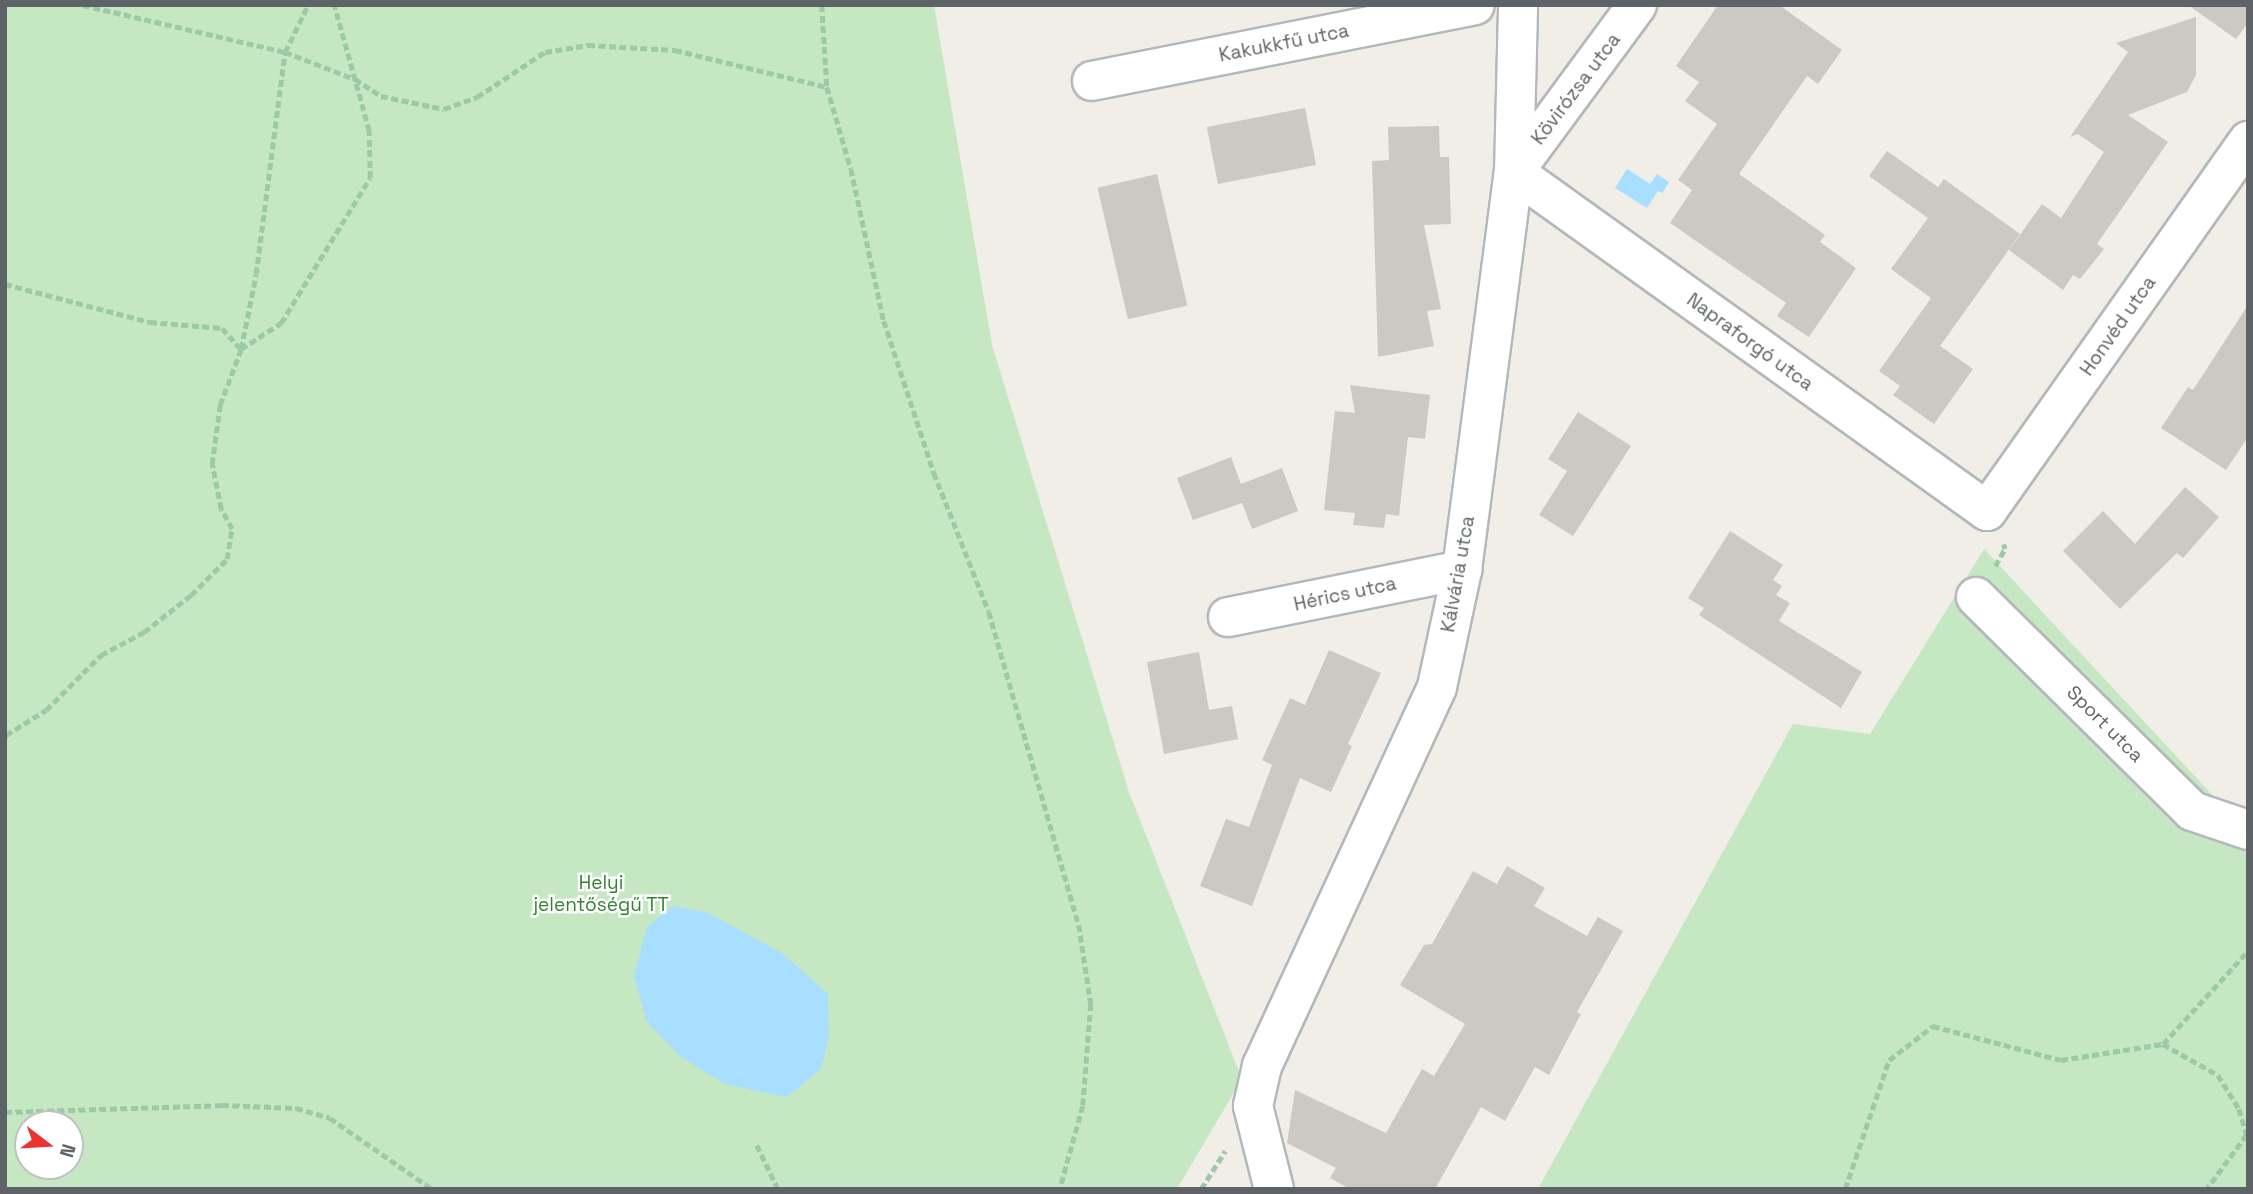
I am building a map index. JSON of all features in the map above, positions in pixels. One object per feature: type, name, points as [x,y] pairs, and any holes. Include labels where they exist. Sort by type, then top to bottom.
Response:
[{"type":"street","name":"Kakukkfű utca","points":[[1092,81],[1475,5]]},
{"type":"street","name":"Kálvária utca","points":[[1274,1189],[1253,1106],[1262,1066],[1437,687],[1462,570],[1514,172],[1518,5]]},
{"type":"street","name":"Kövirózsa utca","points":[[1514,172],[1637,5]]},
{"type":"street","name":"Honvéd utca","points":[[1987,511],[2248,141]]},
{"type":"street","name":"Napraforgó utca","points":[[1514,172],[1987,511]]},
{"type":"street","name":"Hérics utca","points":[[1228,617],[1462,570]]},
{"type":"street","name":"Sport utca","points":[[1976,597],[2192,811],[2248,830]]},
{"type":"path","points":[[83,5],[285,52],[355,79],[381,96],[444,108],[477,97],[545,52],[588,45],[675,50],[827,87]]},
{"type":"path","points":[[5,738],[46,710],[101,655],[144,632],[191,595],[227,559],[232,529],[221,509],[212,464],[220,405],[241,349],[256,274],[285,52],[308,5]]},
{"type":"path","points":[[241,349],[281,323],[370,178],[369,131],[334,5]]},
{"type":"path","points":[[822,5],[827,87],[851,169],[884,321],[934,473],[989,612],[1079,925],[1091,1004],[1083,1106],[1060,1189]]},
{"type":"path","points":[[5,284],[150,322],[222,328],[241,349]]},
{"type":"path","points":[[1976,597],[2005,549],[1987,511]]},
{"type":"path","points":[[2163,1044],[2248,951]]},
{"type":"path","points":[[1845,1189],[1889,1060],[1933,1026],[2060,1060],[2163,1044],[2218,1075],[2239,1109],[2248,1135],[2207,1189]]},
{"type":"path","points":[[5,1112],[222,1105],[296,1108],[330,1118],[432,1189]]},
{"type":"path","points":[[757,1145],[778,1189]]},
{"type":"green space","name":"Helyi jelentőségű TT","points":[[5,5],[934,5],[992,345],[1129,792],[1242,1079],[1177,1189],[5,1189]]},
{"type":"green space","points":[[1984,549],[2230,814],[2248,818],[2248,1189],[1538,1189],[1793,724],[1870,734]]},
{"type":"water","points":[[1627,169],[1650,184],[1657,174],[1669,182],[1662,193],[1658,191],[1647,208],[1615,188]]},
{"type":"water","points":[[673,906],[708,913],[782,953],[828,994],[829,1036],[821,1069],[787,1097],[725,1084],[681,1057],[647,1022],[634,976],[647,927]]},
{"type":"building","points":[[1718,5],[1779,5],[1842,50],[1818,84],[1807,76],[1739,174],[1825,235],[1820,242],[1856,268],[1809,337],[1777,316],[1786,303],[1670,223],[1692,190],[1678,180],[1717,124],[1685,101],[1699,82],[1676,66]]},
{"type":"building","points":[[2188,5],[2248,5],[2248,23],[2236,39]]},
{"type":"building","points":[[2196,17],[2196,75],[2187,92],[2128,115],[2168,142],[2097,244],[2104,249],[2080,279],[2073,275],[2063,290],[2009,250],[2042,204],[2061,218],[2104,152],[2078,134],[2070,137],[2128,52],[2116,43]]},
{"type":"building","points":[[1305,108],[1316,165],[1218,184],[1207,127]]},
{"type":"building","points":[[1439,126],[1440,157],[1449,157],[1451,224],[1424,225],[1441,309],[1427,311],[1434,346],[1378,357],[1372,161],[1389,160],[1388,127]]},
{"type":"building","points":[[1887,151],[1938,187],[1944,179],[2020,234],[1940,346],[1973,369],[1934,424],[1893,395],[1900,386],[1879,371],[1931,298],[1891,269],[1928,218],[1869,176]]},
{"type":"building","points":[[1157,174],[1187,306],[1128,319],[1098,188]]},
{"type":"building","points":[[2248,305],[2248,437],[2226,470],[2161,428],[2188,387],[2193,390]]},
{"type":"building","points":[[1350,385],[1430,395],[1425,439],[1408,437],[1399,516],[1386,514],[1384,528],[1353,525],[1355,513],[1324,510],[1335,411],[1355,413]]},
{"type":"building","points":[[1578,412],[1631,446],[1573,536],[1539,515],[1567,471],[1548,459]]},
{"type":"building","points":[[1231,457],[1241,484],[1282,468],[1298,511],[1252,529],[1242,503],[1193,520],[1177,478]]},
{"type":"building","points":[[2185,487],[2219,517],[2183,558],[2177,553],[2120,609],[2063,551],[2103,511],[2135,544]]},
{"type":"building","points":[[1730,531],[1783,565],[1773,580],[1782,586],[1776,595],[1790,603],[1779,621],[1862,672],[1841,708],[1699,615],[1704,608],[1688,598]]},
{"type":"building","points":[[1329,650],[1381,673],[1348,744],[1352,746],[1331,792],[1300,778],[1252,906],[1200,886],[1226,819],[1249,827],[1272,765],[1262,760],[1290,698],[1305,705]]},
{"type":"building","points":[[1199,652],[1209,710],[1232,706],[1238,739],[1164,754],[1147,662]]},
{"type":"building","points":[[1507,866],[1545,888],[1534,906],[1587,936],[1598,917],[1623,931],[1577,1012],[1581,1014],[1549,1075],[1535,1067],[1505,1121],[1481,1107],[1435,1189],[1350,1189],[1330,1178],[1336,1168],[1287,1143],[1295,1090],[1386,1133],[1422,1069],[1434,1076],[1465,1024],[1400,985],[1424,945],[1432,944],[1473,871],[1497,884]]}]
